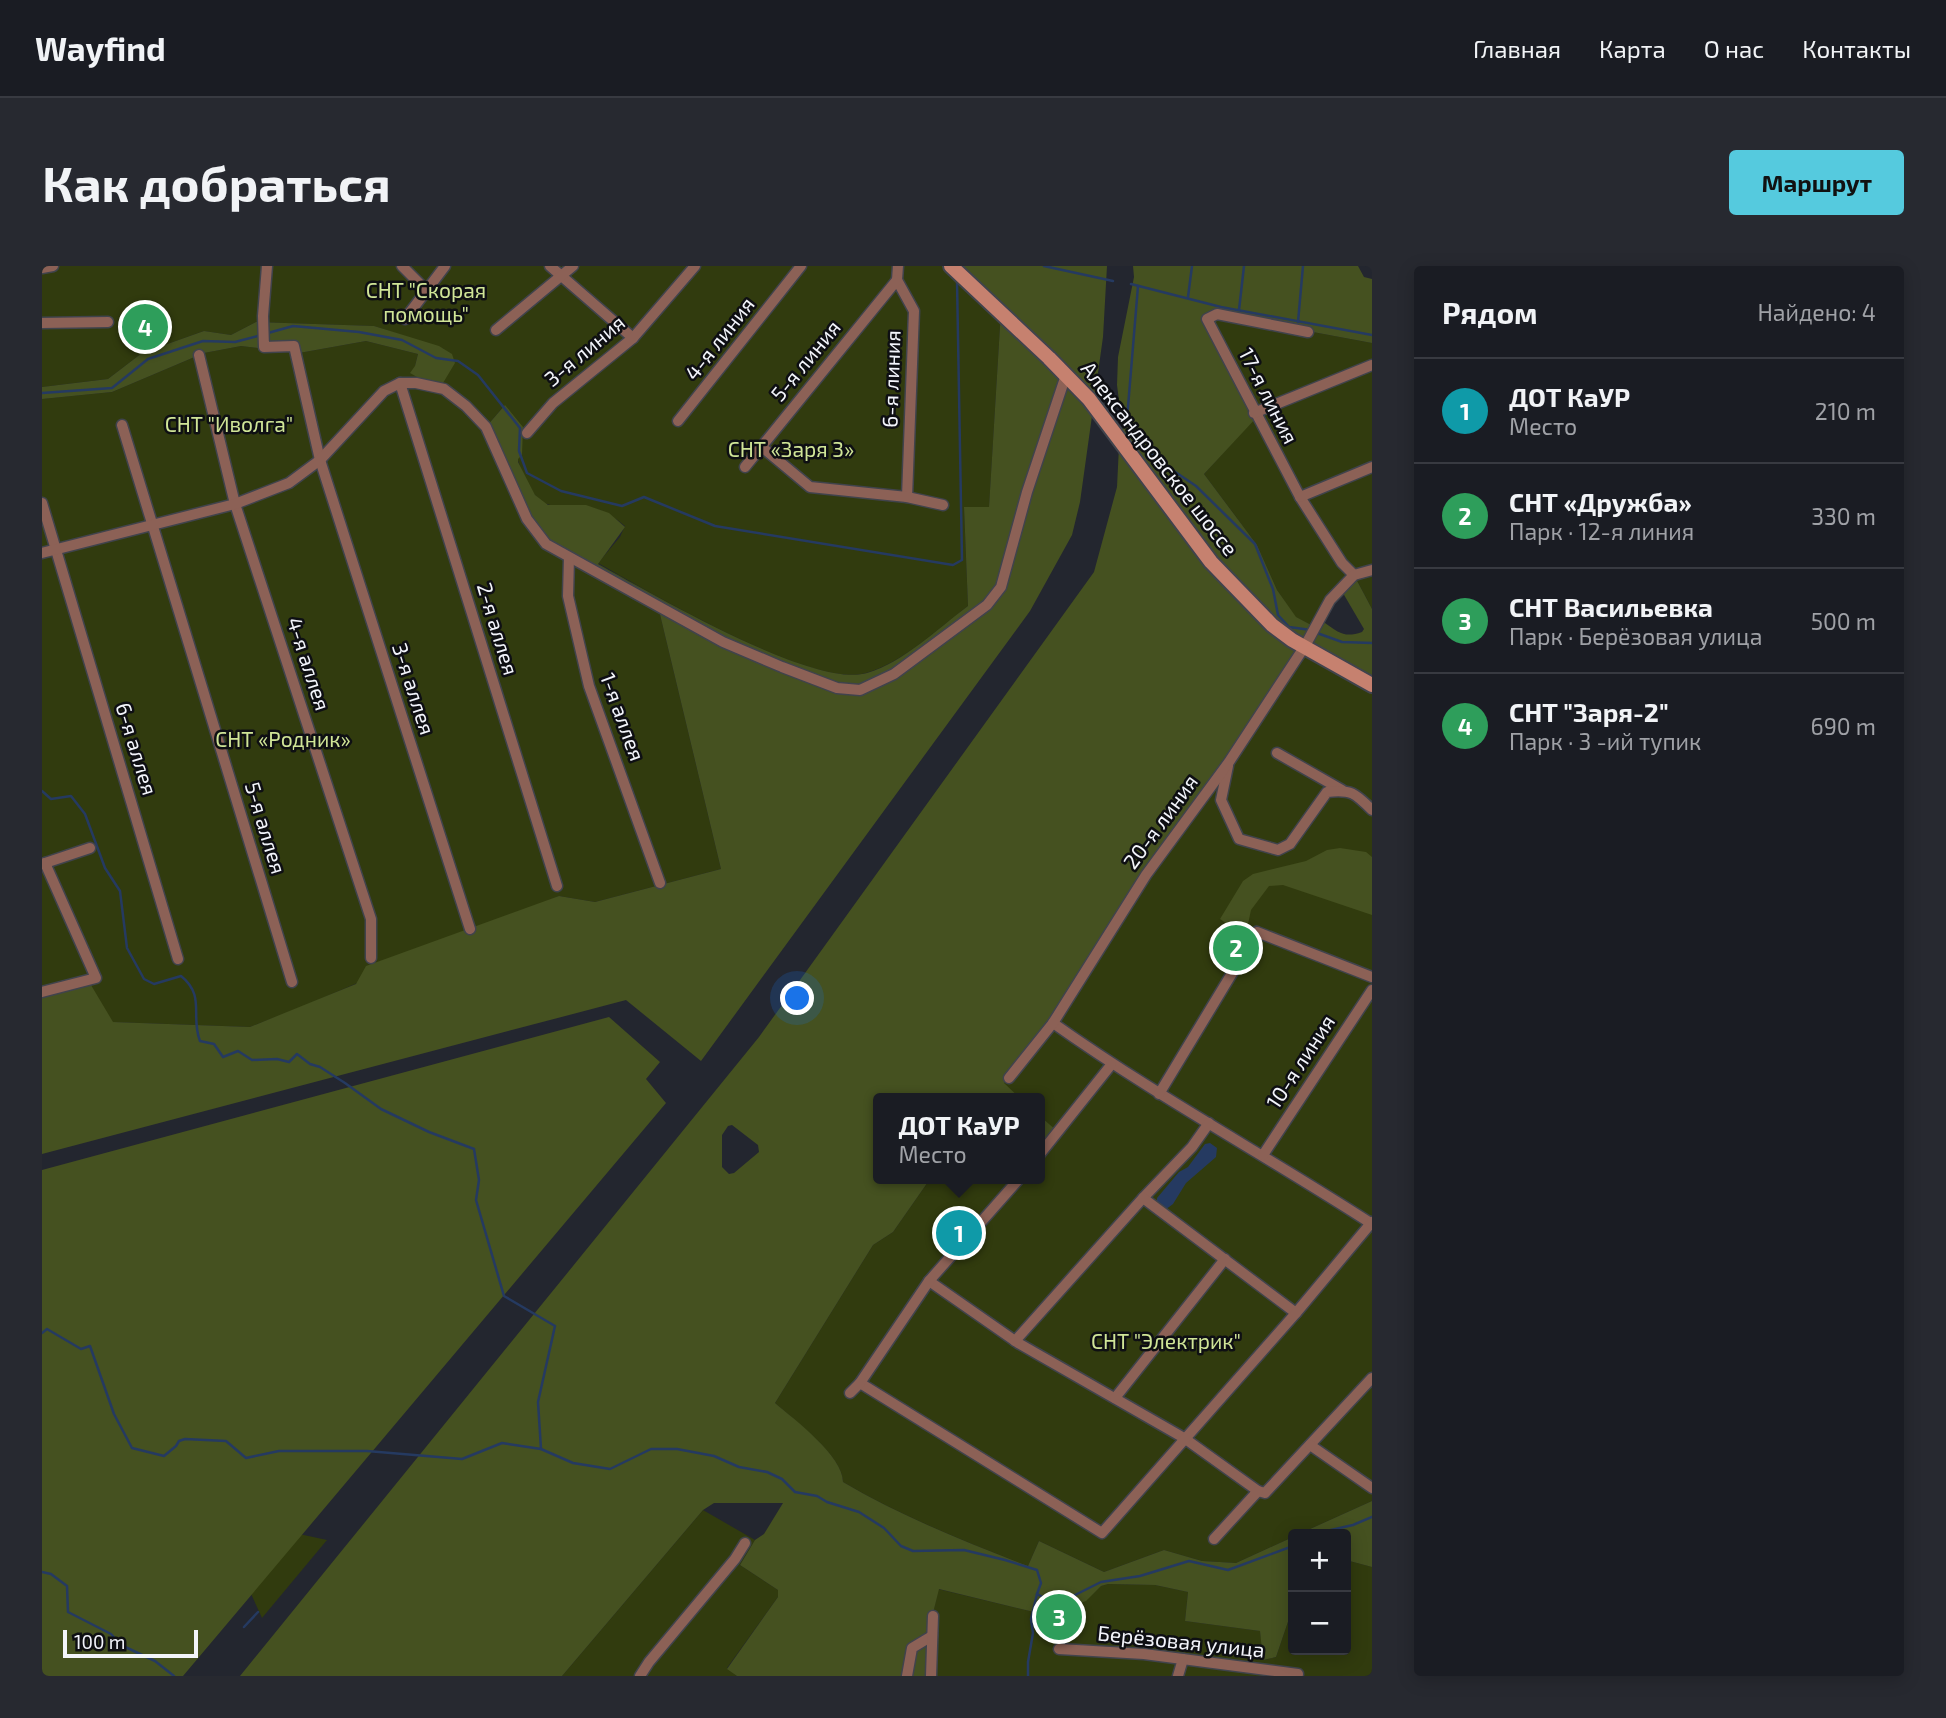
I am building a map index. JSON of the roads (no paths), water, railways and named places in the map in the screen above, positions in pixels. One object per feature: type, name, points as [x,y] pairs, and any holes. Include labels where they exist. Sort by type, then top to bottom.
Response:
[{"type":"street","points":[[42,268],[53,266]]},
{"type":"street","name":"3-я аллея","points":[[267,266],[264,347],[294,346],[320,460],[470,929]]},
{"type":"street","points":[[402,266],[425,289]]},
{"type":"street","points":[[405,319],[425,289],[445,266]]},
{"type":"street","points":[[550,266],[634,338]]},
{"type":"street","points":[[495,330],[573,266]]},
{"type":"street","name":"3-я линия","points":[[527,433],[553,403],[634,338],[695,266]]},
{"type":"street","name":"4-я линия","points":[[678,421],[801,266]]},
{"type":"street","points":[[897,280],[898,266]]},
{"type":"street","name":"Александровское шоссе","points":[[951,266],[1066,375],[1107,421],[1139,469],[1215,566],[1272,625],[1292,640],[1372,685]]},
{"type":"street","name":"5-я линия","points":[[745,467],[897,280]]},
{"type":"street","name":"6-я линия","points":[[897,280],[914,311],[907,497]]},
{"type":"street","name":"17-я линия","points":[[1308,332],[1217,314],[1204,317],[1300,497],[1342,563],[1354,575]]},
{"type":"street","points":[[42,323],[108,322]]},
{"type":"street","name":"4-я аллея","points":[[199,355],[235,504],[371,919],[372,958]]},
{"type":"street","points":[[1254,413],[1372,365]]},
{"type":"street","points":[[42,553],[235,504],[289,483],[320,460],[384,391],[400,383],[416,383],[444,389],[486,427],[527,519],[546,544],[723,642],[837,688],[860,690],[894,674],[986,605],[1001,586],[1027,492],[1066,375]]},
{"type":"street","name":"2-я аллея","points":[[400,383],[557,886]]},
{"type":"street","points":[[122,425],[152,525]]},
{"type":"street","points":[[762,447],[810,487],[907,497],[943,505]]},
{"type":"street","points":[[1300,497],[1372,467]]},
{"type":"street","points":[[42,503],[56,549]]},
{"type":"street","name":"5-я аллея","points":[[152,525],[292,982]]},
{"type":"street","name":"6-я аллея","points":[[56,549],[178,959]]},
{"type":"street","name":"1-я аллея","points":[[569,558],[568,596],[589,686],[660,883]]},
{"type":"street","points":[[1354,575],[1372,570]]},
{"type":"street","name":"20-я линия","points":[[1009,1078],[1054,1023],[1146,875],[1229,762],[1305,646],[1329,600],[1354,575]]},
{"type":"street","points":[[1277,753],[1342,790]]},
{"type":"street","points":[[1229,762],[1221,800],[1239,839],[1278,850],[1290,844],[1328,792],[1346,790],[1362,799],[1372,810]]},
{"type":"street","points":[[42,992],[96,978],[43,863],[90,848]]},
{"type":"street","points":[[1159,1094],[1257,932],[1372,976]]},
{"type":"street","name":"10-я линия","points":[[1263,1155],[1372,990]]},
{"type":"street","points":[[860,1383],[1102,1533],[1372,1223],[1111,1065],[1054,1023]]},
{"type":"street","points":[[1045,1148],[1111,1065]]},
{"type":"street","points":[[1015,1341],[1192,1147],[1209,1123]]},
{"type":"street","points":[[850,1393],[860,1383],[929,1281],[1015,1184]]},
{"type":"street","points":[[1143,1198],[1296,1313]]},
{"type":"street","points":[[1115,1398],[1225,1259]]},
{"type":"street","points":[[929,1281],[1015,1341],[1184,1438],[1258,1491],[1265,1493],[1372,1378]]},
{"type":"street","points":[[1311,1445],[1372,1488]]},
{"type":"street","points":[[1214,1539],[1258,1491]]},
{"type":"street","points":[[640,1676],[745,1543]]},
{"type":"street","points":[[931,1676],[933,1616]]},
{"type":"street","points":[[907,1676],[912,1648],[932,1636]]},
{"type":"street","name":"Берёзовая улица","points":[[1059,1649],[1183,1659],[1298,1674],[1297,1676]]},
{"type":"street","points":[[1178,1676],[1183,1659]]},
{"type":"water","points":[[1210,1143],[1217,1148],[1216,1157],[1186,1183],[1173,1204],[1165,1210],[1157,1202],[1157,1198],[1179,1172],[1188,1167],[1205,1144]]},
{"type":"waterway","points":[[1044,266],[1113,281]]},
{"type":"waterway","points":[[1188,297],[1192,266]]},
{"type":"waterway","points":[[1239,310],[1244,266]]},
{"type":"waterway","points":[[1298,322],[1303,266]]},
{"type":"waterway","points":[[268,333],[293,326],[359,332],[402,340],[436,358],[458,361],[478,375],[520,428],[519,451],[527,473],[561,491],[622,506],[644,497],[715,526],[953,565],[962,560],[957,281]]},
{"type":"waterway","points":[[1131,284],[1221,307],[1372,335]]},
{"type":"waterway","points":[[1138,286],[1127,419],[1137,440],[1162,463],[1196,486],[1255,544],[1273,589],[1278,615],[1289,627],[1311,630]]},
{"type":"waterway","points":[[42,393],[112,388],[148,359],[203,341],[235,342],[262,335]]},
{"type":"waterway","points":[[1317,633],[1342,642],[1372,643]]},
{"type":"waterway","points":[[42,791],[51,799],[71,796],[85,814],[105,868],[120,891],[127,948],[144,979],[154,984],[181,976],[189,984],[195,999],[200,1041],[214,1044],[223,1057],[238,1051],[252,1060],[277,1059],[289,1062],[297,1054],[381,1109],[429,1132],[474,1149],[479,1180],[476,1200],[504,1296],[555,1326],[538,1402],[541,1449]]},
{"type":"waterway","points":[[42,1333],[47,1329],[81,1349],[90,1346],[114,1414],[132,1448],[164,1456],[179,1441],[185,1439],[226,1441],[246,1458],[279,1451],[367,1451],[462,1459],[502,1443],[541,1449],[573,1463],[610,1469],[651,1449],[677,1449],[714,1456],[739,1467],[767,1472],[782,1479],[795,1492],[817,1496],[859,1512],[884,1528],[901,1546],[913,1551],[964,1550],[1037,1570],[1041,1583],[1037,1594],[1052,1602],[1067,1599],[1101,1582],[1140,1576],[1189,1561],[1228,1570],[1288,1548]]},
{"type":"waterway","points":[[1335,1529],[1372,1517]]},
{"type":"waterway","points":[[42,1572],[51,1574],[67,1586],[68,1612],[111,1634],[121,1645],[155,1661],[174,1676]]},
{"type":"waterway","points":[[1028,1676],[1033,1633],[1031,1619],[1037,1594]]},
{"type":"waterway","points":[[244,1627],[258,1612]]},
{"type":"place","name":"СНТ \"Заря-2\"","points":[[145,327]]},
{"type":"place","name":"СНТ «Дружба»","points":[[1236,948]]},
{"type":"place","name":"ДОТ КаУР","points":[[959,1233]]},
{"type":"place","name":"СНТ Васильевка","points":[[1059,1617]]},
{"type":"park label","name":"СНТ \"Скорая помощь\"","points":[[426,303]]},
{"type":"park label","name":"СНТ \"Иволга\"","points":[[229,425]]},
{"type":"park label","name":"СНТ «Заря 3»","points":[[791,450]]},
{"type":"park label","name":"СНТ «Родник»","points":[[283,740]]},
{"type":"park label","name":"СНТ \"Электрик\"","points":[[1166,1342]]}]
